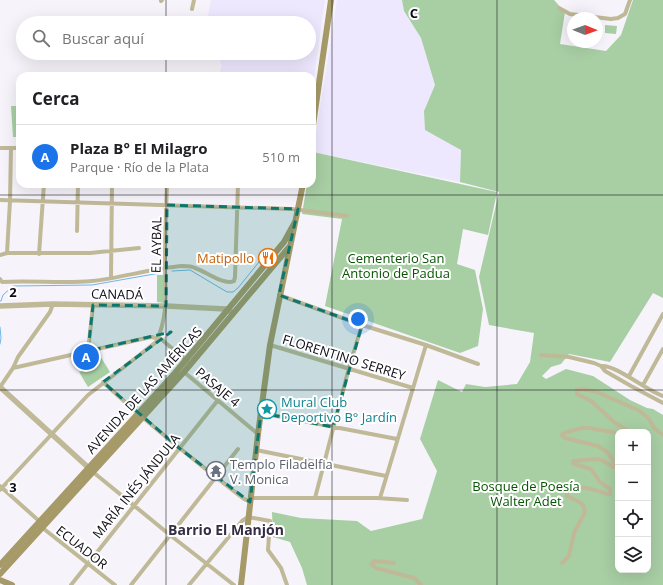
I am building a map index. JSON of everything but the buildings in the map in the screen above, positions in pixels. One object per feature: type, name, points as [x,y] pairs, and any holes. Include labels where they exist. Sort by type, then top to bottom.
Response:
[{"type":"main road","points":[[316,104],[331,1]]},
{"type":"main road","points":[[241,585],[256,450],[270,345],[279,295],[302,188]]},
{"type":"main road","name":"AVENIDA DE LAS AMÉRICAS","points":[[231,311],[284,242],[295,222]]},
{"type":"main road","name":"AVENIDA DE LAS AMÉRICAS","points":[[0,565],[41,524],[140,416],[231,311],[290,246]]},
{"type":"main road","name":"AVENIDA DE LAS AMÉRICAS","points":[[140,416],[184,372],[188,362]]},
{"type":"main road","name":"AVENIDA DE LAS AMÉRICAS","points":[[0,574],[41,524]]},
{"type":"main road","points":[[0,580],[12,585]]},
{"type":"street","points":[[192,9],[194,0]]},
{"type":"street","points":[[558,8],[570,14],[614,18],[625,14],[630,0]]},
{"type":"street","points":[[0,148],[16,148]]},
{"type":"street","points":[[7,253],[11,148]]},
{"type":"street","points":[[39,254],[44,188]]},
{"type":"street","points":[[77,231],[78,188]]},
{"type":"street","points":[[111,278],[112,188]]},
{"type":"street","name":"EL AYBAL","points":[[158,338],[166,306],[165,268],[168,188]]},
{"type":"street","points":[[0,279],[2,282],[83,281],[111,278],[165,268],[192,267],[227,283],[234,281],[238,188]]},
{"type":"street","points":[[0,200],[237,207],[298,210],[347,216]]},
{"type":"street","points":[[0,255],[7,253],[90,253],[139,248]]},
{"type":"street","points":[[279,295],[478,364]]},
{"type":"street","points":[[53,304],[50,312],[18,357],[0,387],[90,470],[234,585]]},
{"type":"street","name":"CANADÁ","points":[[0,306],[53,304],[166,306],[231,311]]},
{"type":"street","points":[[88,351],[93,305]]},
{"type":"street","points":[[629,376],[663,314]]},
{"type":"street","points":[[315,498],[349,368],[362,325]]},
{"type":"street","points":[[12,368],[151,337],[158,338],[188,362]]},
{"type":"street","points":[[1,488],[88,395],[102,382],[154,345],[158,338]]},
{"type":"street","name":"FLORENTINO SERREY","points":[[270,345],[413,388]]},
{"type":"street","points":[[380,498],[426,345]]},
{"type":"street","points":[[643,385],[663,349]]},
{"type":"street","points":[[541,355],[569,357],[590,361],[601,366],[611,367],[663,396]]},
{"type":"street","points":[[601,366],[605,371],[663,403]]},
{"type":"street","name":"PASAJE 4","points":[[184,372],[258,434]]},
{"type":"street","points":[[102,382],[140,416],[244,499],[380,498],[408,500]]},
{"type":"street","points":[[625,429],[614,422],[591,401],[577,394],[577,390],[582,389],[598,392],[640,411],[649,419],[655,429],[663,435]]},
{"type":"street","name":"MARÍA INÉS JÁNDULA","points":[[71,585],[218,400]]},
{"type":"street","points":[[261,413],[397,439]]},
{"type":"street","points":[[615,432],[582,428],[564,433],[562,435],[564,438],[598,446],[603,449],[615,463]]},
{"type":"street","points":[[131,585],[238,450]]},
{"type":"street","points":[[256,450],[386,476]]},
{"type":"street","points":[[562,562],[569,556],[574,533],[585,512],[581,503],[567,496],[568,492],[578,487],[583,487],[610,494],[610,489],[600,482],[591,469],[574,464],[573,461],[597,459],[614,467],[616,467],[616,465]]},
{"type":"street","name":"ECUADOR","points":[[1,488],[41,524],[44,529],[115,585]]},
{"type":"street","points":[[190,585],[242,521],[248,517],[270,521],[268,550],[281,568],[287,585]]},
{"type":"street","points":[[394,563],[374,561],[371,564],[376,568],[414,578],[420,585]]},
{"type":"highlighted area","points":[[167,205],[298,209],[279,295],[362,325],[333,427],[261,413],[250,502],[179,448],[103,382],[171,332],[88,351],[93,305],[166,306]]},
{"type":"shaded area","points":[[211,0],[325,0],[315,72],[220,72],[222,64],[220,63],[220,60],[316,60],[316,16],[208,16]]},
{"type":"shaded area","points":[[337,0],[402,0],[404,11],[421,38],[435,85],[461,150],[460,182],[316,153],[316,133]]},
{"type":"green space","name":"Bosque de Poesía Walter Adet","points":[[402,0],[554,0],[565,12],[560,44],[567,45],[567,48],[586,48],[606,51],[621,35],[633,0],[663,0],[663,298],[653,293],[610,362],[569,354],[561,364],[551,367],[542,376],[546,379],[566,369],[593,376],[630,400],[647,408],[653,409],[663,415],[663,585],[307,585],[302,568],[290,542],[273,537],[272,512],[301,518],[357,521],[371,531],[422,519],[437,471],[420,439],[438,380],[462,392],[466,384],[485,387],[517,384],[530,362],[534,333],[489,325],[479,277],[499,192],[460,182],[461,150],[425,130],[424,111],[435,85],[421,38],[404,11]]},
{"type":"green space","points":[[605,25],[617,26],[616,34],[605,33]]},
{"type":"green space","points":[[11,106],[16,106],[16,137],[13,137]]},
{"type":"green space","name":"Cementerio San Antonio de Padua","points":[[316,153],[497,192],[488,235],[463,229],[457,264],[475,270],[483,309],[478,346],[460,353],[325,306],[342,219],[302,214],[306,188],[316,188]]},
{"type":"green space","points":[[157,275],[164,275],[164,303],[157,302]]},
{"type":"green space","points":[[99,354],[110,372],[88,387],[79,372],[82,371],[81,363]]},
{"type":"waterway","points":[[172,271],[190,270],[227,292],[233,292],[238,288],[267,252],[272,251]]},
{"type":"waterway","points":[[0,301],[3,295],[13,286],[92,285],[160,273]]},
{"type":"waterway","points":[[0,327],[0,344]]},
{"type":"place","name":"Matipollo","points":[[268,258]]},
{"type":"place","name":"Plaza B° El Milagro","points":[[86,357]]},
{"type":"place","name":"Mural Club Deportivo B° Jardín","points":[[267,409]]},
{"type":"place","name":"Templo Filadelfia V. Monica","points":[[216,471]]},
{"type":"district","name":"Barrio El Manjón","points":[[226,529]]}]
